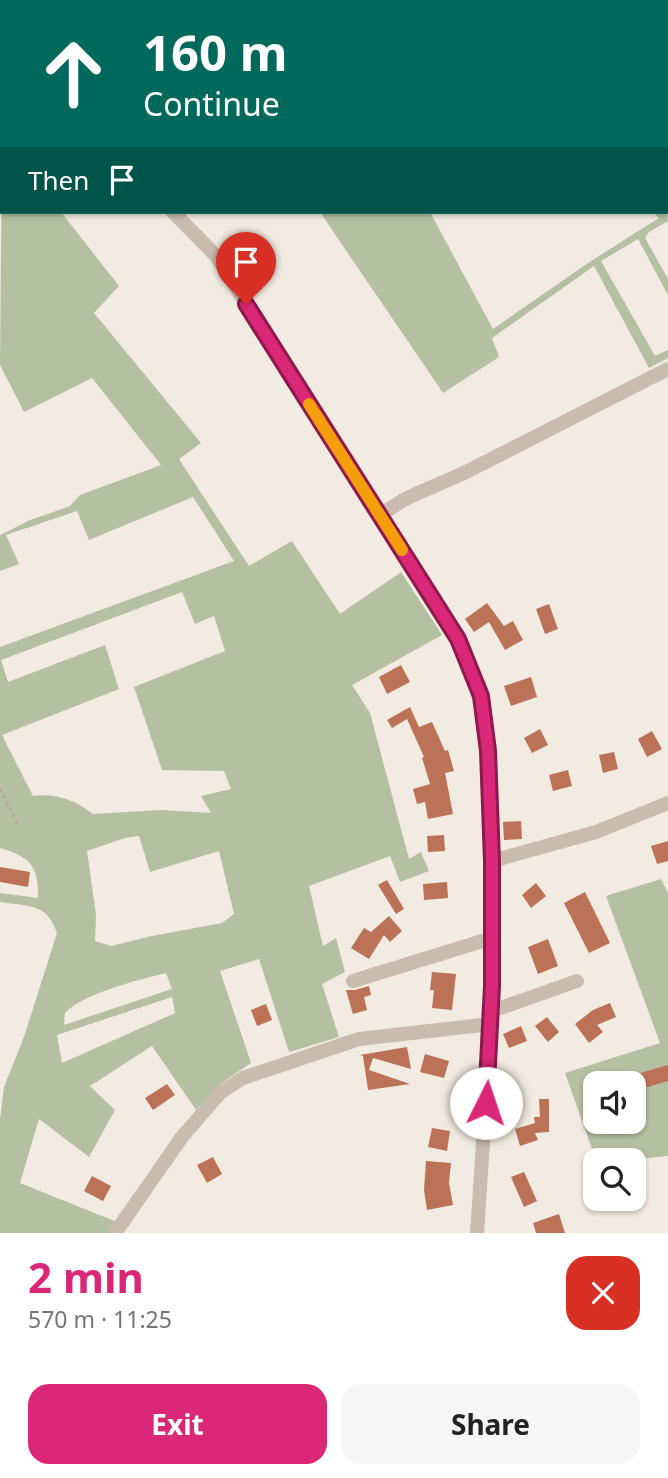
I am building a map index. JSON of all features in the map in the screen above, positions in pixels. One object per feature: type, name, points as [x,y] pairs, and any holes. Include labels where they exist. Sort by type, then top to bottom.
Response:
[{"type":"street","points":[[175,214],[216,257],[380,515],[458,639],[481,696],[488,751],[492,938],[491,1018],[477,1233]]},
{"type":"street","points":[[380,515],[407,498],[464,473],[668,369]]},
{"type":"street","points":[[492,861],[596,832],[668,803]]},
{"type":"street","points":[[353,981],[492,938]]},
{"type":"street","points":[[115,1233],[182,1138],[219,1093],[243,1077],[359,1039],[491,1018],[577,981]]},
{"type":"path","points":[[0,789],[19,827]]},
{"type":"green space","points":[[1,214],[63,214],[119,286],[94,313],[201,443],[179,459],[249,566],[292,541],[340,614],[401,572],[442,635],[352,685],[370,713],[409,859],[421,852],[429,871],[400,882],[390,856],[309,886],[323,946],[336,938],[345,972],[322,984],[339,1037],[289,1052],[259,959],[220,971],[251,1063],[219,1085],[196,1110],[152,1046],[90,1086],[115,1110],[89,1157],[39,1119],[20,1183],[117,1222],[110,1233],[0,1233],[0,1119],[4,1087],[24,1037],[57,933],[53,923],[42,911],[0,902],[0,893],[38,898],[38,887],[31,864],[19,855],[0,848],[0,647],[234,561],[193,497],[89,540],[77,511],[6,535],[19,564],[0,571],[0,535],[28,521],[70,506],[80,495],[161,465],[92,378],[24,412],[0,365]],"holes":[[[182,592],[195,624],[214,616],[225,651],[134,687],[162,770],[224,771],[231,789],[201,796],[211,813],[161,810],[93,814],[65,799],[33,796],[2,735],[119,689],[105,645],[8,682],[1,660]],[[139,836],[150,872],[219,851],[234,914],[222,923],[111,946],[95,941],[96,915],[87,851]],[[166,973],[172,989],[64,1025],[65,1013],[85,999],[112,988]],[[172,997],[175,1013],[62,1063],[57,1035]]]},
{"type":"green space","points":[[321,214],[431,214],[493,329],[659,218],[655,214],[667,214],[668,221],[649,232],[645,238],[668,279],[668,295],[638,239],[601,261],[655,356],[668,350],[668,358],[649,368],[594,266],[492,338],[499,357],[443,393]]},
{"type":"green space","points":[[661,879],[668,893],[668,1156],[646,1158],[646,1148],[592,1148],[587,1134],[646,1134],[646,1071],[583,1071],[583,1124],[565,1073],[660,1043],[606,896]]},
{"type":"building","points":[[487,603],[504,626],[513,621],[523,640],[505,650],[489,622],[474,632],[465,619]]},
{"type":"building","points":[[549,604],[558,629],[545,634],[536,609]]},
{"type":"building","points":[[401,665],[410,682],[387,694],[379,677]]},
{"type":"building","points":[[531,677],[537,697],[511,706],[504,686]]},
{"type":"building","points":[[410,707],[419,727],[432,722],[445,751],[448,750],[454,771],[445,773],[453,814],[428,819],[425,802],[417,804],[413,789],[430,784],[422,758],[424,757],[407,719],[392,728],[387,720]]},
{"type":"building","points":[[540,729],[548,745],[532,753],[524,738]]},
{"type":"building","points":[[652,731],[662,749],[647,757],[638,739]]},
{"type":"building","points":[[614,752],[618,769],[603,773],[599,755]]},
{"type":"building","points":[[568,770],[572,786],[553,791],[549,775]]},
{"type":"building","points":[[521,821],[522,839],[504,840],[503,822]]},
{"type":"building","points":[[444,835],[445,851],[428,852],[427,836]]},
{"type":"building","points":[[668,841],[668,861],[657,864],[651,846]]},
{"type":"building","points":[[0,867],[30,872],[28,887],[0,882]]},
{"type":"building","points":[[387,880],[404,909],[396,914],[378,885]]},
{"type":"building","points":[[447,882],[448,898],[424,900],[423,884]]},
{"type":"building","points":[[536,883],[546,896],[531,908],[522,895]]},
{"type":"building","points":[[585,892],[610,943],[589,953],[564,903]]},
{"type":"building","points":[[389,916],[402,931],[390,942],[384,935],[369,959],[351,948],[364,928],[371,932]]},
{"type":"building","points":[[548,939],[558,966],[538,974],[528,947]]},
{"type":"building","points":[[432,972],[456,974],[452,1010],[432,1008]]},
{"type":"building","points":[[369,986],[371,995],[364,997],[367,1010],[353,1014],[346,990]]},
{"type":"building","points":[[610,1003],[616,1017],[597,1025],[603,1032],[589,1043],[575,1024],[593,1010]]},
{"type":"building","points":[[266,1004],[272,1020],[257,1026],[251,1010]]},
{"type":"building","points":[[547,1017],[559,1032],[548,1042],[535,1026]]},
{"type":"building","points":[[521,1026],[527,1041],[509,1048],[503,1034]]},
{"type":"building","points":[[407,1047],[411,1069],[373,1058],[369,1070],[410,1084],[368,1090],[363,1056],[360,1055]]},
{"type":"building","points":[[425,1054],[449,1061],[444,1078],[420,1072]]},
{"type":"building","points":[[668,1065],[668,1081],[646,1087],[646,1071]]},
{"type":"building","points":[[167,1084],[175,1095],[153,1110],[145,1098]]},
{"type":"building","points":[[539,1099],[549,1099],[549,1132],[535,1133],[538,1140],[520,1146],[515,1129],[535,1123],[534,1117],[540,1117]]},
{"type":"building","points":[[432,1128],[450,1131],[447,1151],[428,1147]]},
{"type":"building","points":[[213,1157],[222,1174],[207,1183],[197,1165]]},
{"type":"building","points":[[426,1161],[451,1163],[449,1183],[453,1205],[427,1210],[424,1190]]},
{"type":"building","points":[[524,1172],[537,1201],[524,1207],[511,1177]]},
{"type":"building","points":[[92,1176],[111,1186],[103,1201],[84,1191]]},
{"type":"building","points":[[559,1214],[565,1233],[536,1233],[533,1223]]},
{"type":"slow traffic","points":[[309,404],[402,550]]},
{"type":"route","points":[[246,304],[458,639],[481,696],[488,751],[492,861],[491,1024],[486,1103]]}]
